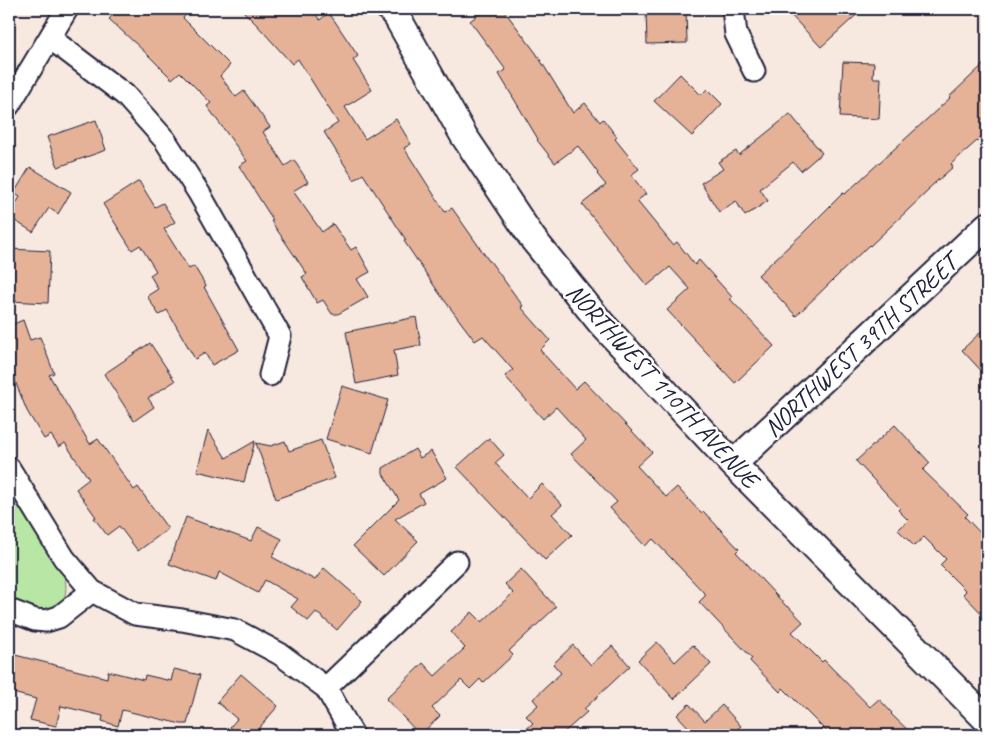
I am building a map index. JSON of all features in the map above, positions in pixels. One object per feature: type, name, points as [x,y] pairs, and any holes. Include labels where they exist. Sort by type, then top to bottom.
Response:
[{"type":"street","points":[[9,105],[68,9]]},
{"type":"street","points":[[733,9],[736,34],[754,71]]},
{"type":"street","name":"NORTHWEST 110TH AVENUE","points":[[399,12],[464,136],[533,239],[601,323],[733,464],[987,720]]},
{"type":"street","points":[[50,38],[125,95],[166,140],[199,193],[280,336],[270,375]]},
{"type":"street","name":"NORTHWEST 39TH STREET","points":[[733,464],[987,226]]},
{"type":"street","points":[[9,468],[64,558],[92,592],[135,614],[182,620],[235,630],[280,654],[326,688],[353,735]]},
{"type":"street","points":[[326,688],[457,562]]},
{"type":"street","points":[[9,610],[46,622],[59,617],[92,592]]},
{"type":"green space","points":[[9,491],[64,576],[65,596],[56,607],[44,610],[38,609],[9,596]]},
{"type":"building","points":[[119,9],[191,9],[183,18],[230,65],[220,76],[236,97],[244,91],[270,127],[263,132],[285,166],[294,160],[308,182],[293,191],[322,232],[333,224],[351,250],[356,247],[370,272],[357,279],[368,297],[338,314],[332,314],[323,300],[317,303],[302,277],[307,274],[271,221],[273,220],[239,166],[247,161],[207,106],[211,103],[180,72],[172,79],[109,19]]},
{"type":"building","points":[[241,9],[311,9],[320,20],[328,13],[358,56],[353,60],[372,90],[345,107],[365,139],[396,119],[411,144],[404,148],[445,212],[452,208],[523,306],[521,307],[550,340],[540,350],[575,389],[584,381],[652,452],[637,466],[666,497],[677,487],[701,513],[703,511],[739,549],[736,552],[803,622],[792,632],[822,662],[824,660],[870,707],[879,699],[891,714],[913,735],[830,735],[783,688],[780,692],[750,661],[752,658],[699,602],[706,595],[653,539],[645,546],[610,508],[617,502],[571,454],[586,440],[556,407],[543,419],[505,376],[513,370],[483,336],[475,341],[439,293],[404,241],[406,240],[363,174],[354,180],[324,132],[338,123],[298,59],[292,64]]},
{"type":"building","points":[[486,9],[503,9],[536,53],[573,113],[585,103],[600,122],[603,119],[617,137],[615,139],[639,169],[631,175],[646,194],[637,201],[673,245],[677,242],[695,265],[699,260],[732,297],[730,299],[774,346],[735,383],[667,310],[690,289],[670,267],[647,286],[582,204],[606,185],[578,146],[555,163],[537,140],[499,74],[506,70],[470,21]]},
{"type":"building","points":[[646,9],[686,9],[687,43],[647,44]]},
{"type":"building","points":[[785,9],[863,9],[821,47]]},
{"type":"building","points":[[987,61],[987,132],[951,164],[953,167],[796,316],[758,275],[843,193],[845,194],[950,98]]},
{"type":"building","points":[[843,62],[874,63],[873,78],[881,78],[879,119],[840,117]]},
{"type":"building","points":[[680,74],[701,95],[707,89],[722,104],[692,136],[654,101]]},
{"type":"building","points":[[790,114],[822,153],[801,171],[793,162],[760,189],[768,201],[745,216],[736,201],[719,212],[701,183],[723,169],[718,162],[736,151],[739,155]]},
{"type":"building","points":[[96,120],[106,150],[58,167],[47,137]]},
{"type":"building","points":[[30,167],[71,192],[58,214],[49,208],[33,232],[9,217],[20,197],[14,193]]},
{"type":"building","points":[[139,181],[155,207],[163,203],[175,222],[164,229],[189,269],[194,266],[239,350],[212,365],[205,353],[195,359],[167,310],[159,315],[147,296],[158,289],[150,275],[156,271],[140,245],[132,250],[103,204]]},
{"type":"building","points":[[9,249],[50,251],[48,303],[9,301]]},
{"type":"building","points":[[416,317],[421,345],[394,350],[398,375],[356,384],[346,332]]},
{"type":"building","points":[[23,320],[30,340],[40,337],[54,373],[49,375],[90,444],[98,439],[134,490],[138,487],[168,529],[138,551],[119,526],[107,535],[76,489],[89,479],[65,443],[59,447],[51,435],[44,439],[27,411],[9,366],[9,326]]},
{"type":"building","points":[[987,326],[987,377],[962,350]]},
{"type":"building","points":[[150,343],[175,381],[148,398],[154,407],[134,421],[104,374]]},
{"type":"building","points":[[342,386],[388,400],[372,453],[326,439]]},
{"type":"building","points":[[895,425],[930,463],[923,470],[968,514],[965,517],[987,540],[987,619],[963,594],[966,591],[940,565],[946,559],[924,537],[914,546],[898,530],[908,520],[898,510],[900,508],[856,461]]},
{"type":"building","points":[[208,430],[226,458],[255,441],[244,482],[197,471]]},
{"type":"building","points":[[489,438],[504,455],[495,463],[528,498],[542,484],[562,505],[552,514],[572,535],[545,560],[457,467]]},
{"type":"building","points":[[321,440],[335,478],[276,499],[256,443],[271,446],[285,441],[289,451]]},
{"type":"building","points":[[415,449],[420,458],[431,451],[447,478],[419,494],[424,502],[395,519],[418,541],[384,576],[353,546],[399,500],[383,474],[383,468]]},
{"type":"building","points":[[186,517],[251,541],[258,527],[282,539],[272,557],[315,580],[324,568],[362,601],[337,630],[316,612],[308,621],[291,607],[298,599],[265,580],[258,593],[219,572],[216,581],[169,564]]},
{"type":"building","points":[[521,569],[556,607],[509,651],[513,655],[483,683],[480,679],[470,689],[461,680],[432,708],[440,716],[420,735],[386,699],[423,663],[435,676],[465,648],[451,632],[472,612],[482,622],[513,593],[505,584]]},
{"type":"building","points":[[657,642],[675,662],[693,645],[711,664],[674,699],[638,660]]},
{"type":"building","points":[[573,645],[591,665],[612,646],[630,666],[584,709],[587,712],[561,735],[520,735],[533,723],[526,716],[538,705],[533,699],[561,673],[553,664]]},
{"type":"building","points":[[15,655],[107,678],[108,671],[144,680],[145,675],[171,681],[174,669],[200,675],[187,724],[122,710],[118,726],[102,721],[103,716],[61,706],[56,726],[30,720],[36,699],[9,692],[9,678]]},
{"type":"building","points":[[241,674],[278,706],[253,735],[240,735],[230,727],[237,719],[217,702]]},
{"type":"building","points":[[689,704],[705,721],[722,705],[741,726],[730,735],[689,735],[693,732],[677,715]]}]
